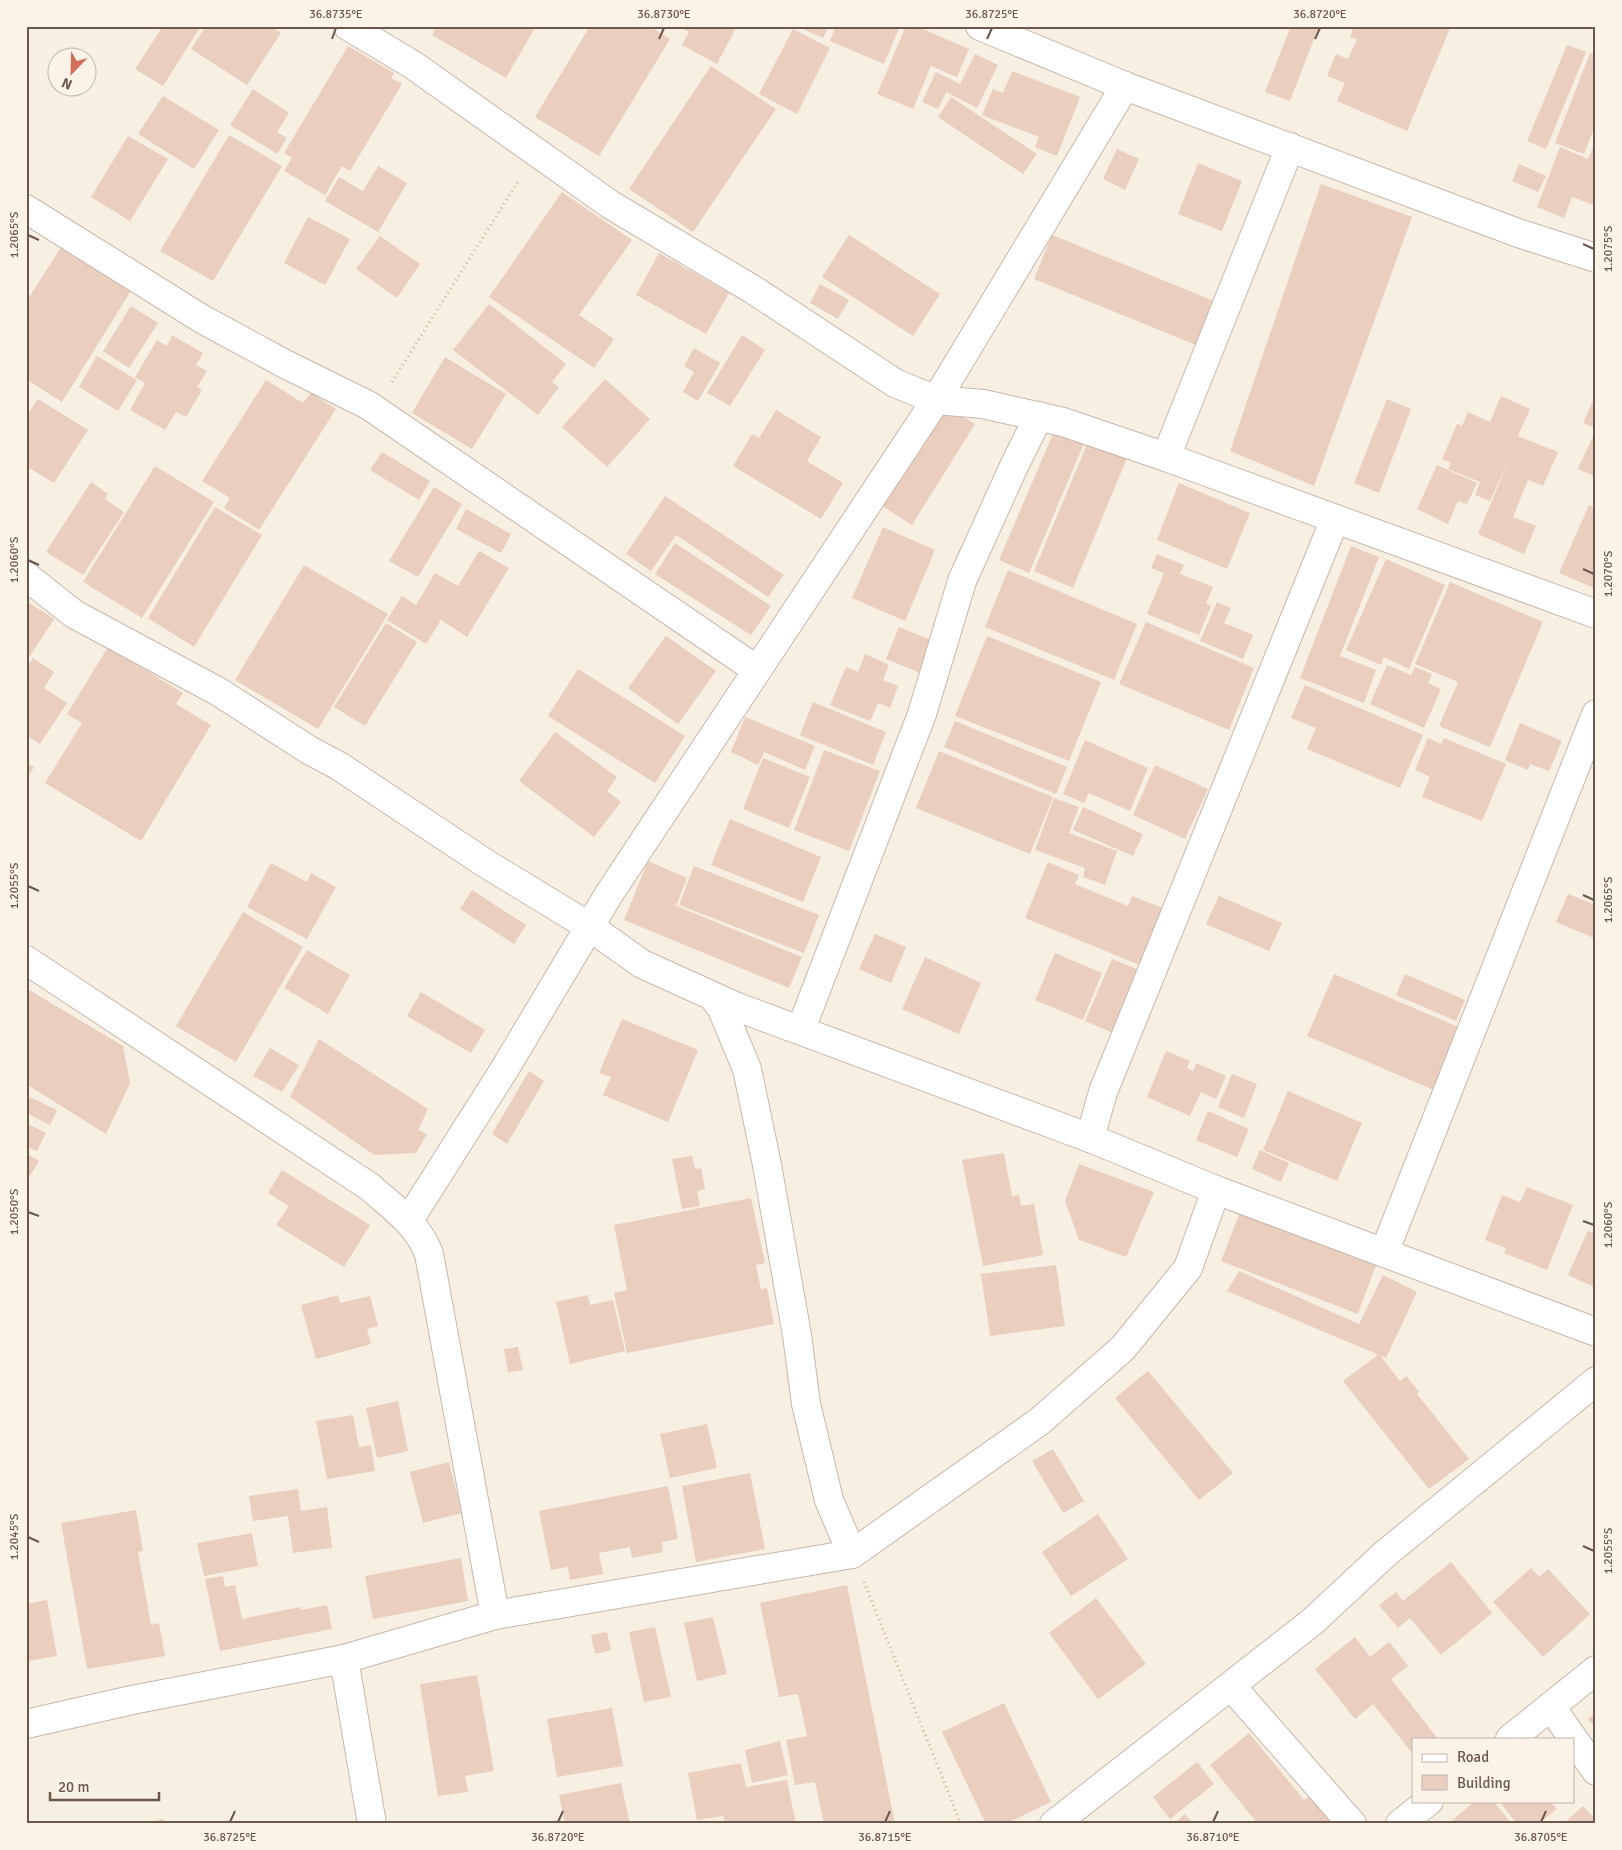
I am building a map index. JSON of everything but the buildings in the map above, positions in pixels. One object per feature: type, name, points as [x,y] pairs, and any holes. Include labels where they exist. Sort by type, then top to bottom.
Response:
[{"type":"street","points":[[348,26],[413,65],[536,154],[611,205],[752,289],[895,383],[936,400],[983,404],[1063,422],[1166,457],[1596,614]]},
{"type":"street","points":[[980,26],[1125,86],[1518,233],[1596,258]]},
{"type":"street","points":[[409,1220],[504,1070],[609,894],[936,400],[1125,86]]},
{"type":"street","points":[[1166,457],[1290,147]]},
{"type":"street","points":[[26,209],[202,319],[285,364],[368,405],[757,670]]},
{"type":"street","points":[[801,1029],[922,714],[962,581],[1039,416]]},
{"type":"street","points":[[1090,1138],[1103,1092],[1335,519]]},
{"type":"street","points":[[26,576],[74,614],[219,692],[309,750],[340,766],[485,863],[590,927],[642,964],[714,998],[1090,1138],[1216,1190],[1596,1332]]},
{"type":"street","points":[[1384,1252],[1596,714]]},
{"type":"street","points":[[26,960],[370,1188],[409,1220],[421,1235],[429,1254],[495,1615]]},
{"type":"street","points":[[714,998],[722,1009],[747,1070],[767,1165],[797,1335],[806,1404],[829,1500],[852,1554]]},
{"type":"street","points":[[26,1724],[132,1700],[344,1659],[495,1615],[852,1554],[1040,1421],[1123,1348],[1188,1268],[1216,1190]]},
{"type":"street","points":[[1054,1824],[1312,1622],[1386,1554],[1596,1381]]},
{"type":"street","points":[[344,1659],[372,1824]]},
{"type":"street","points":[[1511,1738],[1596,1670]]},
{"type":"street","points":[[1231,1686],[1352,1824]]},
{"type":"street","points":[[1552,1707],[1573,1738]]},
{"type":"street","points":[[1574,1739],[1596,1771]]},
{"type":"street","points":[[1400,1824],[1428,1802]]},
{"type":"path","points":[[368,405],[392,382],[401,369],[536,154]]},
{"type":"path","points":[[852,1554],[961,1824]]}]
